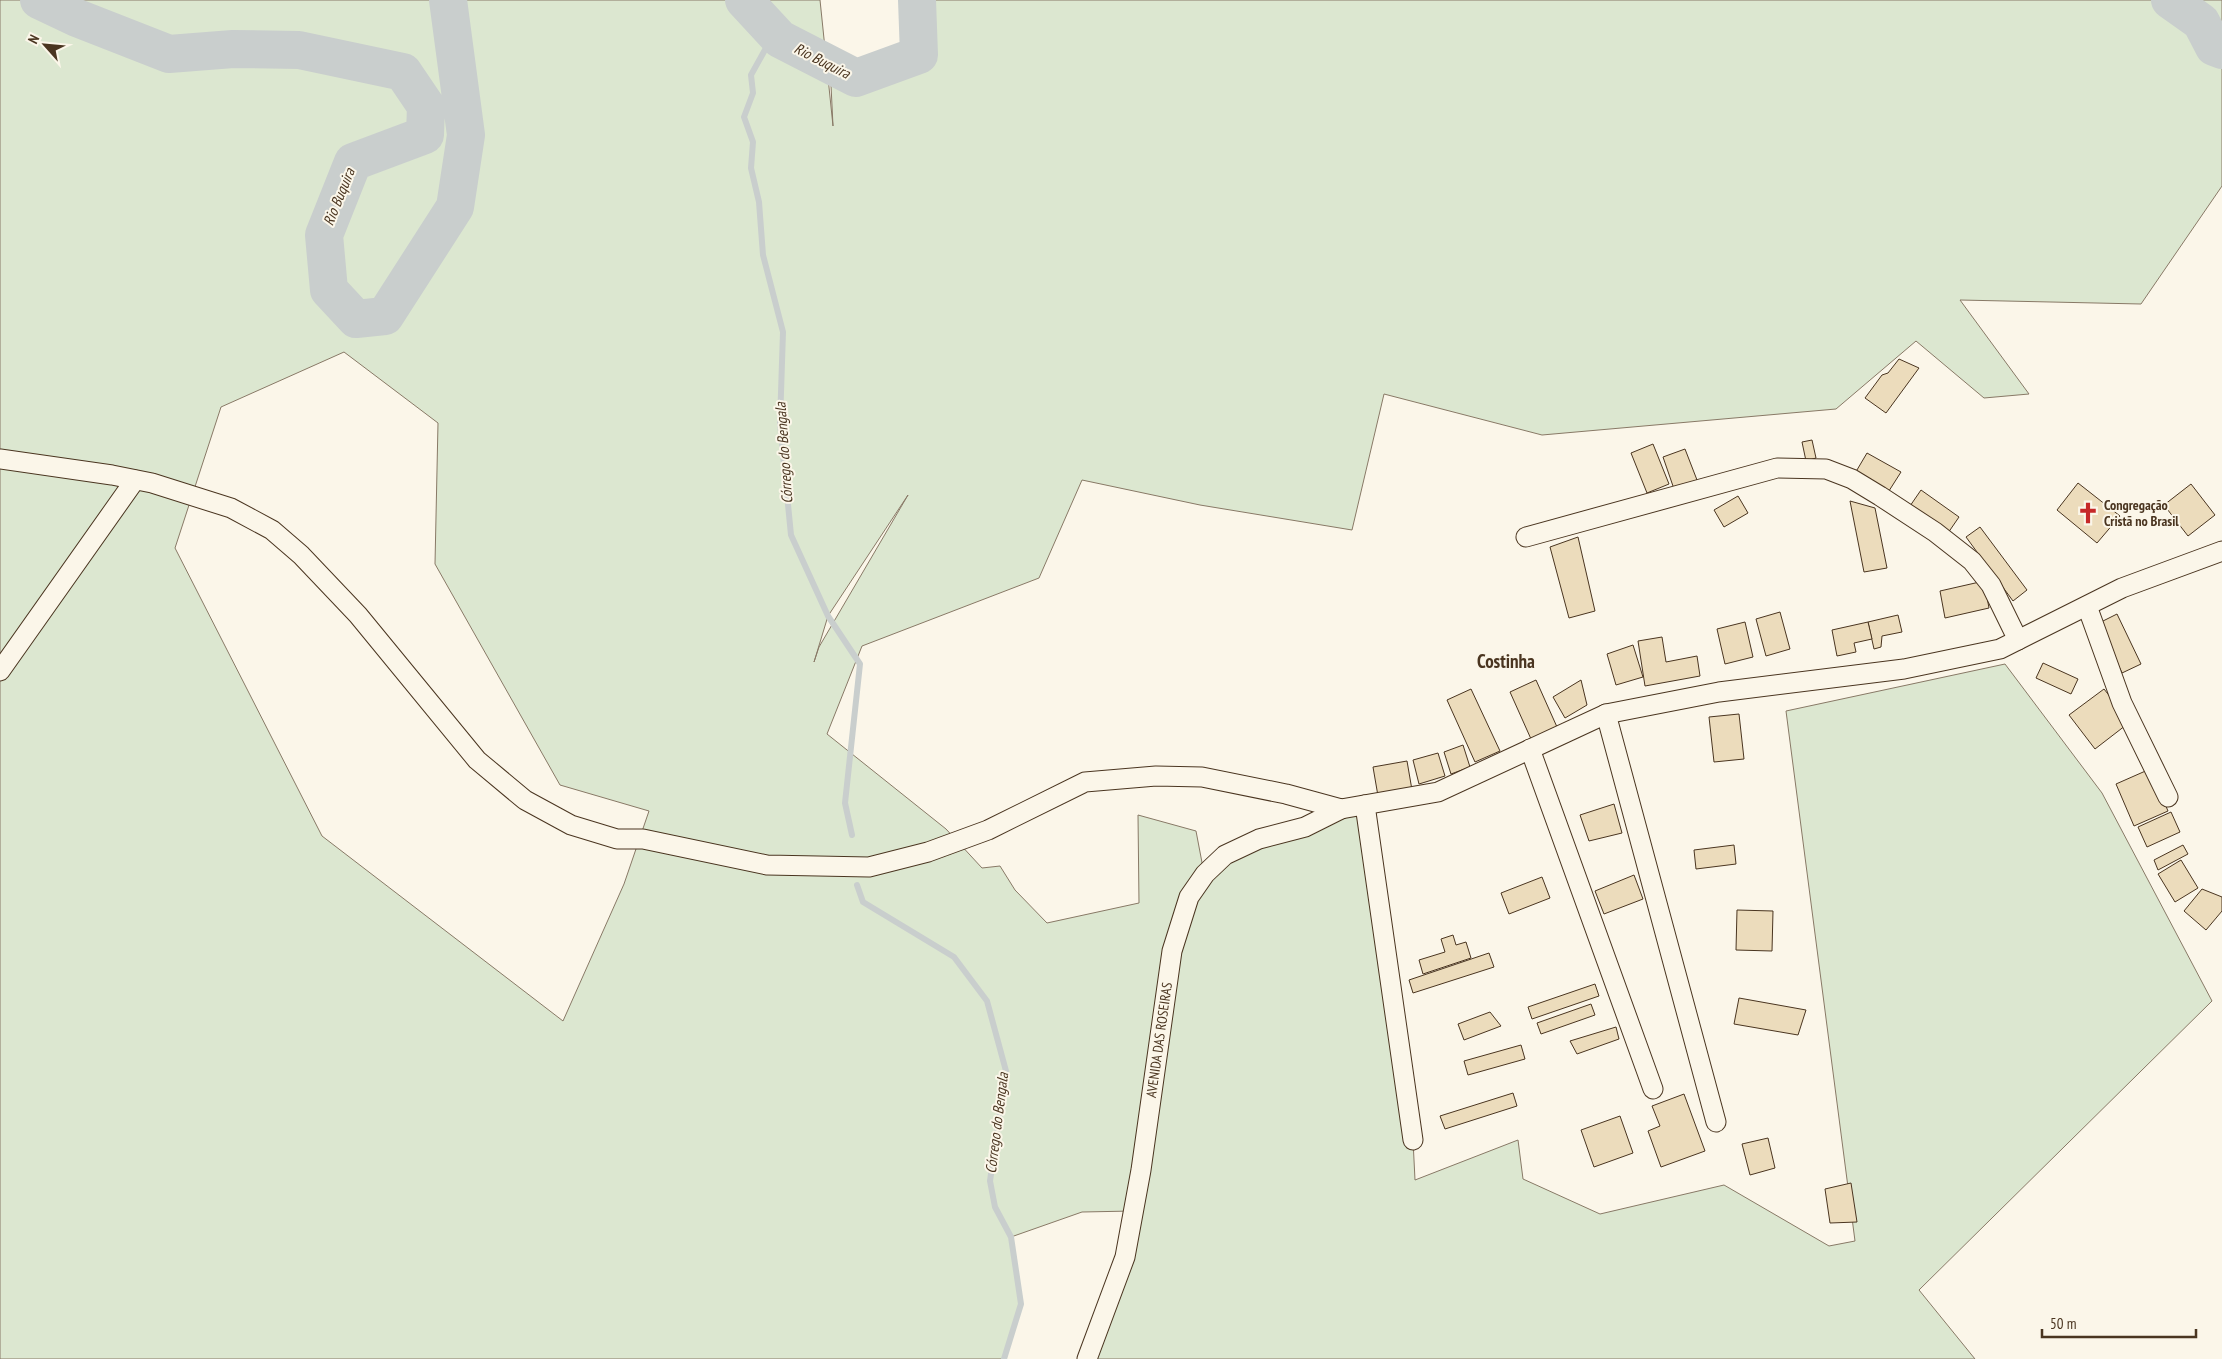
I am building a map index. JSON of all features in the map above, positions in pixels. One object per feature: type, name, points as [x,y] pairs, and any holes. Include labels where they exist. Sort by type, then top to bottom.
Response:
[{"type":"street","points":[[0,459],[135,480],[231,508],[272,530],[301,555],[358,615],[477,760],[524,800],[571,825],[617,840],[643,840],[767,865],[869,867],[928,852],[988,830],[1085,782],[1156,776],[1202,777],[1286,794],[1342,809],[1438,792],[1606,714],[1719,692],[1904,669],[2000,649],[2122,588],[2222,551]]},
{"type":"street","points":[[1526,537],[1777,468],[1826,469],[1852,479],[1880,496],[1935,532],[1972,561],[1991,585],[2018,640]]},
{"type":"street","points":[[0,671],[135,480]]},
{"type":"street","points":[[2087,606],[2122,703],[2168,797]]},
{"type":"street","points":[[1606,714],[1716,1122]]},
{"type":"street","points":[[1530,749],[1654,1089]]},
{"type":"street","points":[[1365,805],[1413,1140]]},
{"type":"street","name":"AVENIDA DAS ROSEIRAS","points":[[1087,1359],[1125,1258],[1141,1170],[1172,951],[1189,897],[1204,874],[1225,855],[1259,839],[1306,827],[1342,809]]},
{"type":"green space","points":[[0,0],[820,0],[833,126],[830,65],[856,78],[907,59],[919,42],[917,0],[2222,0],[2222,186],[2141,304],[1960,300],[2029,394],[1984,398],[1916,341],[1836,409],[1542,435],[1384,394],[1352,530],[1200,505],[1082,480],[1039,578],[862,646],[827,734],[946,829],[982,868],[1000,866],[1015,890],[1047,923],[1139,903],[1138,815],[1196,831],[1204,873],[1225,855],[1365,805],[1413,1140],[1415,1180],[1518,1140],[1523,1179],[1600,1214],[1724,1185],[1829,1246],[1855,1241],[1786,711],[2005,664],[2102,793],[2212,1001],[1919,1290],[1975,1359],[1087,1359],[1133,1211],[1082,1212],[1011,1237],[1021,1304],[1004,1359],[0,1359]],"holes":[[[344,352],[438,423],[435,564],[560,785],[649,811],[624,884],[563,1021],[322,836],[175,548],[221,407]],[[908,495],[819,647],[814,662],[828,616]]]},
{"type":"building","points":[[1899,359],[1919,368],[1886,413],[1865,398],[1882,375],[1888,373]]},
{"type":"building","points":[[1812,440],[1816,458],[1806,461],[1802,442]]},
{"type":"building","points":[[1653,444],[1669,484],[1647,493],[1631,453]]},
{"type":"building","points":[[1685,449],[1697,480],[1674,489],[1663,457]]},
{"type":"building","points":[[1867,453],[1901,472],[1887,494],[1854,475]]},
{"type":"building","name":"Congregação Cristã no Brasil","points":[[2078,483],[2120,516],[2097,543],[2057,510]]},
{"type":"building","points":[[2191,484],[2215,515],[2188,536],[2164,505]]},
{"type":"building","points":[[1921,490],[1959,517],[1948,533],[1910,506]]},
{"type":"building","points":[[1738,496],[1748,513],[1724,527],[1714,510]]},
{"type":"building","points":[[1850,501],[1875,508],[1887,568],[1864,572]]},
{"type":"building","points":[[1980,527],[2027,590],[2013,601],[1966,537]]},
{"type":"building","points":[[1578,537],[1595,611],[1569,618],[1550,547]]},
{"type":"building","points":[[1984,581],[1989,608],[1945,618],[1940,591]]},
{"type":"building","points":[[1780,612],[1790,649],[1766,656],[1756,619]]},
{"type":"building","points":[[2117,614],[2141,664],[2122,673],[2099,623]]},
{"type":"building","points":[[1898,615],[1902,632],[1882,636],[1881,647],[1874,649],[1868,622]]},
{"type":"building","points":[[1745,622],[1753,657],[1725,664],[1717,629]]},
{"type":"building","points":[[1868,622],[1872,639],[1854,643],[1856,652],[1837,656],[1832,630]]},
{"type":"building","points":[[1662,637],[1666,662],[1697,656],[1700,676],[1645,686],[1638,641]]},
{"type":"building","points":[[1633,645],[1643,677],[1616,685],[1607,654]]},
{"type":"building","points":[[2043,663],[2078,679],[2071,694],[2036,678]]},
{"type":"building","points":[[1536,680],[1557,727],[1531,739],[1510,692]]},
{"type":"building","points":[[1581,680],[1587,705],[1565,718],[1553,697]]},
{"type":"building","points":[[1471,689],[1500,751],[1475,762],[1447,700]]},
{"type":"building","points":[[2104,689],[2130,722],[2095,749],[2069,715]]},
{"type":"building","points":[[1739,714],[1744,759],[1714,762],[1709,717]]},
{"type":"building","points":[[1463,745],[1470,767],[1451,774],[1444,752]]},
{"type":"building","points":[[1438,753],[1445,776],[1419,784],[1413,760]]},
{"type":"building","points":[[1407,761],[1412,790],[1378,796],[1373,767]]},
{"type":"building","points":[[2150,769],[2168,811],[2134,826],[2116,784]]},
{"type":"building","points":[[1614,804],[1622,833],[1589,841],[1580,815]]},
{"type":"building","points":[[2171,812],[2180,832],[2147,847],[2138,827]]},
{"type":"building","points":[[1734,845],[1736,864],[1696,869],[1694,850]]},
{"type":"building","points":[[2183,845],[2188,854],[2158,870],[2154,860]]},
{"type":"building","points":[[2181,860],[2198,888],[2175,902],[2158,874]]},
{"type":"building","points":[[1634,875],[1643,899],[1604,914],[1595,891]]},
{"type":"building","points":[[1542,877],[1550,898],[1509,914],[1501,893]]},
{"type":"building","points":[[2202,889],[2222,897],[2222,911],[2206,930],[2184,911]]},
{"type":"building","points":[[1737,910],[1773,911],[1772,951],[1736,950]]},
{"type":"building","points":[[1453,935],[1456,945],[1466,942],[1471,958],[1423,974],[1419,960],[1445,952],[1441,939]]},
{"type":"building","points":[[1489,953],[1494,967],[1413,993],[1409,980]]},
{"type":"building","points":[[1595,984],[1599,996],[1532,1019],[1528,1007]]},
{"type":"building","points":[[1739,998],[1806,1010],[1798,1035],[1734,1024]]},
{"type":"building","points":[[1591,1004],[1595,1015],[1541,1034],[1537,1023]]},
{"type":"building","points":[[1490,1012],[1501,1026],[1464,1040],[1458,1024]]},
{"type":"building","points":[[1616,1027],[1619,1039],[1577,1054],[1570,1041]]},
{"type":"building","points":[[1521,1045],[1525,1059],[1468,1075],[1464,1061]]},
{"type":"building","points":[[1513,1093],[1517,1106],[1445,1129],[1440,1116]]},
{"type":"building","points":[[1684,1094],[1705,1151],[1661,1167],[1648,1131],[1660,1126],[1652,1106]]},
{"type":"building","points":[[1620,1116],[1633,1153],[1594,1167],[1581,1130]]},
{"type":"building","points":[[1768,1138],[1775,1168],[1750,1175],[1742,1144]]},
{"type":"building","points":[[1851,1183],[1857,1222],[1830,1223],[1825,1189]]},
{"type":"waterway","name":"Rio Buquira","points":[[39,0],[77,18],[169,54],[233,49],[299,50],[403,72],[426,106],[425,135],[353,162],[324,235],[329,290],[356,319],[385,316],[455,207],[466,135],[448,0]]},
{"type":"waterway","name":"Rio Buquira","points":[[744,0],[780,39],[856,78],[919,55],[917,0]]},
{"type":"waterway","name":"Rio Buquira","points":[[2170,0],[2201,22],[2214,47],[2222,50]]},
{"type":"waterway","name":"Córrego do Bengala","points":[[780,39],[766,48],[751,75],[753,93],[744,117],[753,142],[751,168],[759,202],[763,255],[783,332],[780,423],[791,535],[828,616],[860,664],[845,803],[852,835]]},
{"type":"waterway","name":"Córrego do Bengala","points":[[857,885],[863,902],[954,957],[987,1001],[1006,1071],[990,1181],[995,1207],[1011,1237],[1021,1304],[1004,1359]]},
{"type":"place","name":"Congregação Cristã no Brasil","points":[[2088,513]]},
{"type":"district","name":"Costinha","points":[[1506,661]]}]
